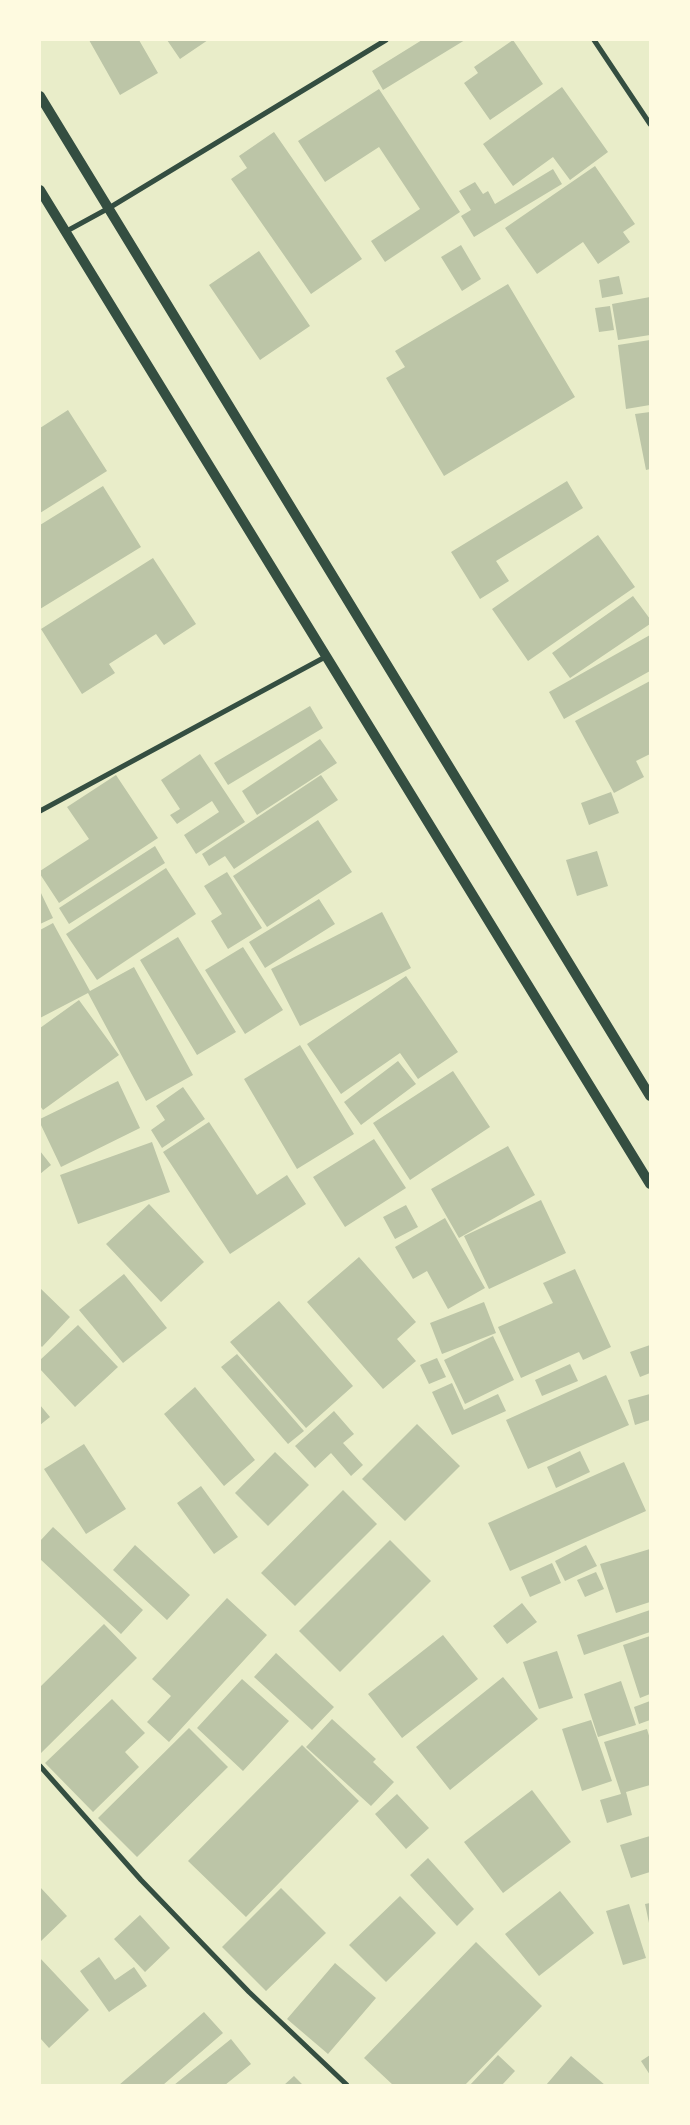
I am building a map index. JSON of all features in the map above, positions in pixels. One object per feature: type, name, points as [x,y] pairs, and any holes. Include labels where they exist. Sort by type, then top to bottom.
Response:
[{"type":"main road","points":[[40,96],[650,1096]]},
{"type":"main road","points":[[40,190],[650,1184]]},
{"type":"street","points":[[65,232],[109,208],[386,40]]},
{"type":"street","points":[[594,40],[650,124]]},
{"type":"street","points":[[40,811],[327,656]]},
{"type":"street","points":[[40,1766],[141,1880],[249,1992],[347,2085]]},
{"type":"building","points":[[89,40],[139,40],[158,73],[120,95]]},
{"type":"building","points":[[167,40],[208,40],[180,59]]},
{"type":"building","points":[[422,40],[465,40],[383,90],[372,71]]},
{"type":"building","points":[[513,40],[543,84],[490,120],[464,83],[478,73],[474,67]]},
{"type":"building","points":[[562,87],[608,152],[570,180],[553,157],[513,186],[483,144]]},
{"type":"building","points":[[379,89],[460,212],[385,262],[371,241],[420,209],[379,147],[325,182],[298,141]]},
{"type":"building","points":[[274,132],[362,259],[311,294],[231,179],[247,168],[239,156]]},
{"type":"building","points":[[595,166],[635,224],[623,232],[630,242],[598,264],[583,242],[537,274],[505,228]]},
{"type":"building","points":[[553,169],[562,184],[474,237],[461,216],[471,210],[459,191],[475,182],[483,194],[488,191],[495,204]]},
{"type":"building","points":[[461,245],[481,279],[462,291],[441,257]]},
{"type":"building","points":[[259,251],[310,326],[260,360],[209,285]]},
{"type":"building","points":[[619,276],[623,294],[602,298],[599,280]]},
{"type":"building","points":[[508,284],[575,397],[444,476],[386,378],[405,367],[395,351]]},
{"type":"building","points":[[650,297],[650,335],[618,340],[612,304]]},
{"type":"building","points":[[610,306],[614,330],[599,332],[595,308]]},
{"type":"building","points":[[650,340],[650,405],[626,409],[618,345]]},
{"type":"building","points":[[68,410],[107,471],[40,513],[40,428]]},
{"type":"building","points":[[650,412],[650,469],[646,470],[635,414]]},
{"type":"building","points":[[567,481],[583,508],[496,561],[509,581],[480,599],[451,552]]},
{"type":"building","points":[[103,486],[141,547],[40,609],[40,525]]},
{"type":"building","points":[[598,535],[635,587],[528,661],[492,609]]},
{"type":"building","points":[[153,558],[196,624],[164,645],[156,634],[109,664],[115,673],[82,694],[41,629]]},
{"type":"building","points":[[633,596],[650,619],[650,624],[570,678],[552,653]]},
{"type":"building","points":[[650,635],[650,671],[564,719],[549,692]]},
{"type":"building","points":[[650,681],[650,754],[636,761],[644,777],[614,793],[575,721]]},
{"type":"building","points":[[310,706],[323,728],[228,785],[214,763]]},
{"type":"building","points":[[320,739],[337,763],[257,815],[242,791]]},
{"type":"building","points":[[200,754],[245,822],[196,854],[184,835],[219,812],[212,801],[177,824],[170,815],[180,809],[161,780]]},
{"type":"building","points":[[116,775],[158,838],[59,903],[40,874],[40,871],[89,839],[67,807]]},
{"type":"building","points":[[321,775],[338,800],[234,869],[225,856],[209,866],[202,854]]},
{"type":"building","points":[[611,792],[619,813],[589,825],[581,803]]},
{"type":"building","points":[[318,820],[352,872],[267,927],[233,876]]},
{"type":"building","points":[[155,846],[165,863],[69,924],[59,908]]},
{"type":"building","points":[[597,851],[608,886],[577,896],[566,860]]},
{"type":"building","points":[[166,868],[196,914],[97,980],[66,934]]},
{"type":"building","points":[[227,872],[262,928],[228,949],[211,921],[222,914],[204,886]]},
{"type":"building","points":[[40,891],[53,918],[40,924]]},
{"type":"building","points":[[319,899],[335,924],[265,968],[249,942]]},
{"type":"building","points":[[382,912],[411,968],[300,1026],[271,969]]},
{"type":"building","points":[[53,923],[90,991],[134,967],[193,1075],[146,1101],[88,993],[40,1018],[40,930]]},
{"type":"building","points":[[178,937],[236,1032],[197,1055],[140,960]]},
{"type":"building","points":[[243,947],[283,1010],[245,1034],[205,970]]},
{"type":"building","points":[[406,976],[458,1052],[418,1079],[400,1053],[341,1094],[307,1044]]},
{"type":"building","points":[[79,1000],[119,1055],[43,1110],[40,1106],[40,1028]]},
{"type":"building","points":[[300,1045],[354,1134],[297,1169],[244,1079]]},
{"type":"building","points":[[398,1061],[416,1084],[361,1125],[344,1102]]},
{"type":"building","points":[[453,1071],[490,1127],[410,1180],[373,1123]]},
{"type":"building","points":[[118,1081],[140,1128],[61,1167],[40,1123],[40,1119]]},
{"type":"building","points":[[183,1087],[205,1119],[162,1148],[151,1130],[165,1120],[156,1106]]},
{"type":"building","points":[[209,1122],[257,1195],[287,1175],[306,1204],[230,1254],[163,1152]]},
{"type":"building","points":[[374,1139],[406,1188],[345,1227],[313,1177]]},
{"type":"building","points":[[152,1142],[170,1192],[78,1224],[60,1175]]},
{"type":"building","points":[[508,1146],[535,1195],[459,1238],[431,1189]]},
{"type":"building","points":[[40,1151],[51,1165],[40,1174]]},
{"type":"building","points":[[541,1200],[566,1253],[489,1289],[464,1236]]},
{"type":"building","points":[[149,1204],[204,1262],[161,1302],[106,1244]]},
{"type":"building","points":[[406,1205],[418,1227],[395,1239],[383,1217]]},
{"type":"building","points":[[445,1218],[485,1288],[448,1309],[427,1271],[413,1279],[395,1247]]},
{"type":"building","points":[[359,1257],[416,1322],[397,1339],[416,1361],[383,1389],[307,1302]]},
{"type":"building","points":[[575,1269],[611,1347],[583,1360],[579,1352],[521,1378],[498,1327],[553,1303],[543,1283]]},
{"type":"building","points":[[124,1274],[167,1328],[123,1363],[79,1310]]},
{"type":"building","points":[[40,1288],[70,1317],[42,1347],[40,1345]]},
{"type":"building","points":[[279,1301],[353,1386],[306,1428],[230,1342]]},
{"type":"building","points":[[484,1302],[496,1333],[442,1354],[430,1323]]},
{"type":"building","points":[[78,1325],[118,1367],[75,1407],[40,1369],[40,1360]]},
{"type":"building","points":[[493,1336],[514,1380],[465,1404],[444,1360]]},
{"type":"building","points":[[650,1345],[650,1373],[640,1377],[630,1352]]},
{"type":"building","points":[[237,1354],[304,1431],[288,1444],[221,1367]]},
{"type":"building","points":[[437,1358],[446,1377],[429,1384],[420,1365]]},
{"type":"building","points":[[570,1364],[578,1381],[542,1396],[535,1380]]},
{"type":"building","points":[[606,1375],[629,1425],[528,1469],[506,1420]]},
{"type":"building","points":[[452,1383],[464,1410],[498,1394],[506,1411],[452,1435],[432,1392]]},
{"type":"building","points":[[195,1387],[255,1460],[224,1486],[164,1414]]},
{"type":"building","points":[[650,1394],[650,1420],[635,1425],[628,1400]]},
{"type":"building","points":[[40,1405],[50,1417],[40,1425]]},
{"type":"building","points":[[334,1411],[354,1434],[343,1443],[363,1465],[351,1476],[331,1453],[315,1468],[295,1446]]},
{"type":"building","points":[[417,1424],[460,1466],[405,1521],[362,1479]]},
{"type":"building","points":[[84,1444],[126,1509],[86,1534],[44,1469]]},
{"type":"building","points":[[580,1451],[590,1472],[556,1488],[547,1467]]},
{"type":"building","points":[[275,1452],[309,1485],[268,1526],[235,1493]]},
{"type":"building","points":[[624,1462],[646,1511],[510,1571],[488,1523]]},
{"type":"building","points":[[201,1486],[238,1537],[214,1554],[177,1503]]},
{"type":"building","points":[[343,1490],[377,1524],[295,1606],[261,1573]]},
{"type":"building","points":[[53,1527],[143,1610],[121,1634],[40,1559],[40,1541]]},
{"type":"building","points":[[390,1540],[431,1581],[340,1672],[299,1631]]},
{"type":"building","points":[[135,1545],[190,1595],[167,1620],[113,1570]]},
{"type":"building","points":[[586,1545],[597,1566],[565,1581],[555,1561]]},
{"type":"building","points":[[650,1549],[650,1602],[616,1613],[600,1564]]},
{"type":"building","points":[[552,1563],[561,1583],[530,1597],[521,1577]]},
{"type":"building","points":[[596,1572],[604,1589],[585,1597],[577,1580]]},
{"type":"building","points":[[227,1598],[267,1635],[169,1742],[147,1722],[171,1696],[152,1679]]},
{"type":"building","points":[[522,1603],[537,1622],[507,1644],[493,1626]]},
{"type":"building","points":[[650,1610],[650,1632],[584,1655],[577,1635]]},
{"type":"building","points":[[104,1624],[137,1658],[40,1754],[40,1687]]},
{"type":"building","points":[[443,1635],[478,1679],[402,1738],[368,1694]]},
{"type":"building","points":[[650,1636],[650,1694],[640,1698],[623,1645]]},
{"type":"building","points":[[557,1651],[573,1698],[539,1709],[523,1662]]},
{"type":"building","points":[[276,1653],[334,1707],[312,1730],[254,1677]]},
{"type":"building","points":[[503,1677],[538,1719],[450,1790],[416,1747]]},
{"type":"building","points":[[242,1679],[289,1721],[243,1771],[197,1728]]},
{"type":"building","points":[[621,1681],[636,1725],[598,1737],[584,1694]]},
{"type":"building","points":[[112,1699],[145,1733],[125,1752],[139,1767],[93,1812],[45,1763]]},
{"type":"building","points":[[650,1701],[650,1720],[639,1724],[634,1707]]},
{"type":"building","points":[[332,1719],[376,1759],[373,1762],[394,1782],[371,1806],[306,1747]]},
{"type":"building","points":[[591,1720],[612,1781],[582,1791],[562,1729]]},
{"type":"building","points":[[189,1728],[228,1767],[137,1857],[98,1818]]},
{"type":"building","points":[[647,1729],[650,1739],[650,1785],[626,1792],[632,1815],[607,1823],[600,1800],[621,1794],[604,1742]]},
{"type":"building","points":[[302,1745],[359,1801],[246,1917],[188,1861]]},
{"type":"building","points":[[532,1790],[571,1842],[503,1893],[464,1842]]},
{"type":"building","points":[[397,1794],[429,1828],[406,1849],[375,1814]]},
{"type":"building","points":[[650,1836],[650,1872],[631,1878],[620,1845]]},
{"type":"building","points":[[428,1858],[474,1909],[457,1926],[410,1875]]},
{"type":"building","points":[[40,1887],[67,1916],[40,1942]]},
{"type":"building","points":[[281,1888],[326,1933],[266,1991],[222,1947]]},
{"type":"building","points":[[560,1891],[594,1933],[539,1976],[505,1934]]},
{"type":"building","points":[[400,1896],[436,1933],[386,1982],[349,1945]]},
{"type":"building","points":[[650,1903],[650,1923],[649,1923],[645,1904]]},
{"type":"building","points":[[629,1904],[646,1958],[623,1965],[606,1911]]},
{"type":"building","points":[[140,1915],[170,1948],[145,1972],[114,1939]]},
{"type":"building","points":[[476,1942],[542,2006],[465,2085],[393,2085],[364,2058]]},
{"type":"building","points":[[99,1957],[115,1980],[134,1967],[147,1986],[109,2012],[80,1971]]},
{"type":"building","points":[[40,1958],[89,2010],[49,2048],[40,2038]]},
{"type":"building","points":[[335,1963],[376,1998],[328,2054],[287,2019]]},
{"type":"building","points":[[204,2012],[223,2033],[163,2085],[119,2085]]},
{"type":"building","points":[[231,2039],[251,2064],[225,2085],[174,2085]]},
{"type":"building","points":[[498,2055],[515,2071],[502,2085],[470,2085]]},
{"type":"building","points":[[650,2055],[650,2075],[641,2061]]},
{"type":"building","points":[[571,2056],[605,2085],[546,2085]]},
{"type":"building","points":[[294,2076],[303,2085],[284,2085]]}]
